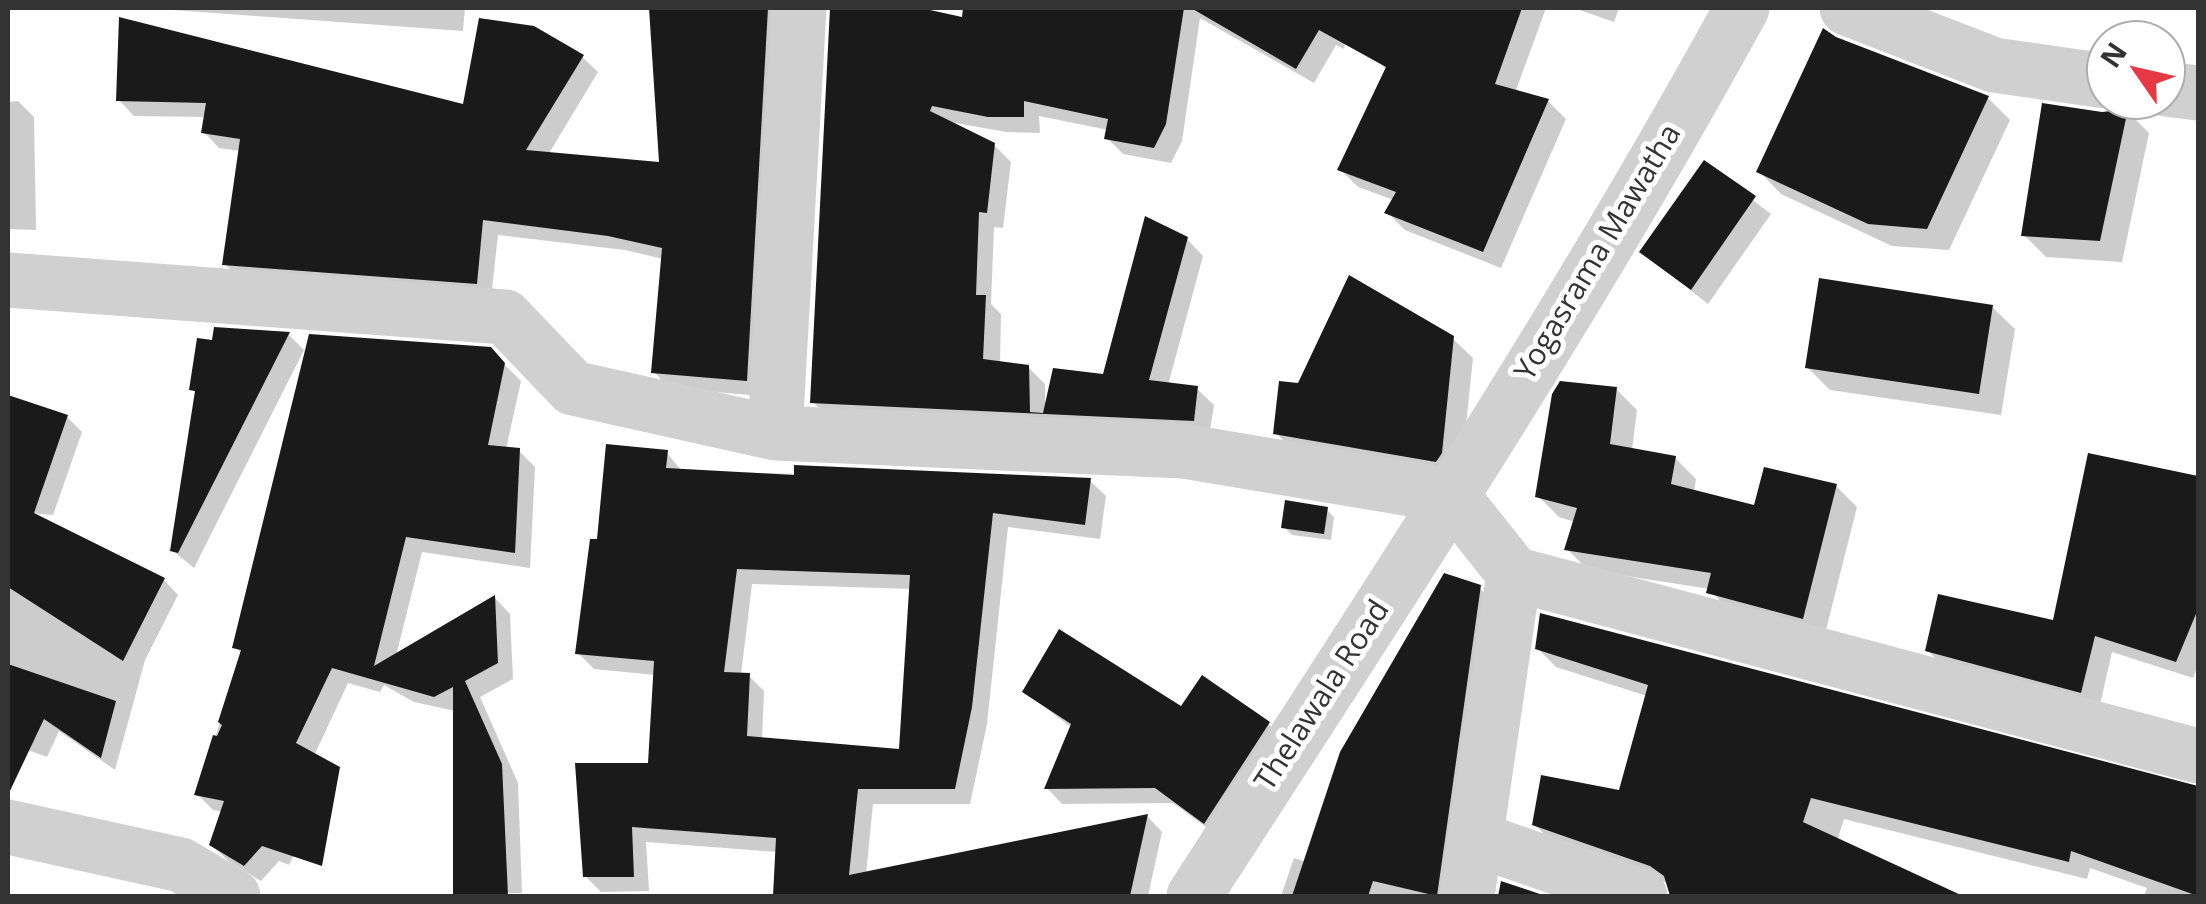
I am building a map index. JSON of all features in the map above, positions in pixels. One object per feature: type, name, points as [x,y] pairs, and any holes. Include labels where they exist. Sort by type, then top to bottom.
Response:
[{"type":"street","points":[[775,433],[799,8]]},
{"type":"street","name":"Yogasrama Mawatha","points":[[1452,496],[1678,124],[1742,8]]},
{"type":"street","points":[[1846,8],[1994,65],[2086,78]]},
{"type":"street","points":[[8,280],[505,317],[574,388],[775,433],[1183,451],[1452,496],[1514,574],[2198,756]]},
{"type":"street","name":"Thelawala Road","points":[[1194,896],[1452,496]]},
{"type":"street","points":[[1467,896],[1514,574]]},
{"type":"street","points":[[8,827],[180,865],[233,896]]},
{"type":"street","points":[[1476,839],[1640,896]]},
{"type":"building","points":[[649,8],[768,8],[747,381],[651,373],[662,248],[608,236],[483,220],[477,284],[222,265],[240,139],[201,133],[206,103],[116,101],[119,17],[463,104],[479,18],[534,26],[584,55],[526,150],[659,162]]},
{"type":"building","points":[[830,8],[921,8],[962,17],[963,8],[1184,8],[1166,124],[1154,148],[1104,139],[1108,119],[1024,101],[1024,117],[988,117],[932,106],[930,111],[995,143],[987,213],[979,212],[976,295],[986,295],[983,359],[1029,365],[1030,412],[1043,413],[1053,368],[1103,374],[1145,216],[1188,237],[1149,380],[1198,386],[1194,421],[810,403]]},
{"type":"building","points":[[1191,8],[1522,8],[1495,84],[1549,99],[1483,252],[1384,213],[1396,192],[1337,170],[1386,67],[1319,30],[1296,69]]},
{"type":"building","points":[[1823,28],[1836,37],[1989,96],[1927,229],[1868,224],[1756,172]]},
{"type":"building","points":[[2042,103],[2086,110],[2086,120],[2126,120],[2100,241],[2021,236]]},
{"type":"building","points":[[1704,160],[1756,196],[1691,290],[1639,252]]},
{"type":"building","points":[[1349,275],[1454,336],[1442,453],[1436,462],[1273,434],[1279,381],[1298,383]]},
{"type":"building","points":[[1819,278],[1993,305],[1979,394],[1805,368]]},
{"type":"building","points":[[214,327],[290,332],[178,553],[170,551],[195,391],[189,390],[197,338],[212,340]]},
{"type":"building","points":[[309,334],[491,347],[505,363],[488,445],[520,448],[515,553],[406,537],[374,666],[495,595],[498,663],[465,681],[502,764],[508,896],[453,896],[453,687],[434,697],[332,668],[296,743],[340,767],[322,866],[262,846],[244,866],[209,845],[224,801],[194,795],[213,735],[217,736],[222,725],[218,722],[241,650],[232,648]]},
{"type":"building","points":[[1560,381],[1617,387],[1610,444],[1676,456],[1671,484],[1754,505],[1764,467],[1837,484],[1803,619],[1706,593],[1711,573],[1564,550],[1577,508],[1535,497],[1552,394]]},
{"type":"building","points":[[8,395],[68,415],[34,513],[165,578],[123,661],[8,587]]},
{"type":"building","points":[[606,444],[668,450],[666,468],[794,475],[794,465],[1091,478],[1085,525],[993,513],[972,707],[955,789],[858,789],[849,875],[1148,814],[1130,896],[773,896],[776,838],[632,827],[634,877],[583,877],[575,763],[648,763],[654,661],[575,654],[590,539],[597,539]],"holes":[[[737,569],[910,575],[899,749],[747,736],[750,673],[724,672]]]},
{"type":"building","points":[[2088,453],[2198,476],[2198,609],[2176,662],[2095,636],[2081,693],[1925,651],[1938,594],[2053,620]]},
{"type":"building","points":[[1285,500],[1328,507],[1324,534],[1281,528]]},
{"type":"building","points":[[1444,573],[1481,585],[1437,896],[1373,881],[1368,896],[1292,896],[1340,752]]},
{"type":"building","points":[[1540,613],[2198,786],[2198,896],[2071,851],[2069,862],[1811,798],[1803,822],[1963,896],[1670,896],[1664,876],[1650,866],[1532,825],[1541,775],[1619,790],[1648,685],[1535,649]]},
{"type":"building","points":[[1059,629],[1181,706],[1202,675],[1270,722],[1204,824],[1155,788],[1044,789],[1071,724],[1022,692]]},
{"type":"building","points":[[8,664],[116,701],[101,758],[44,719],[8,795]]},
{"type":"building","points":[[1501,881],[1546,896],[1498,896]]}]
